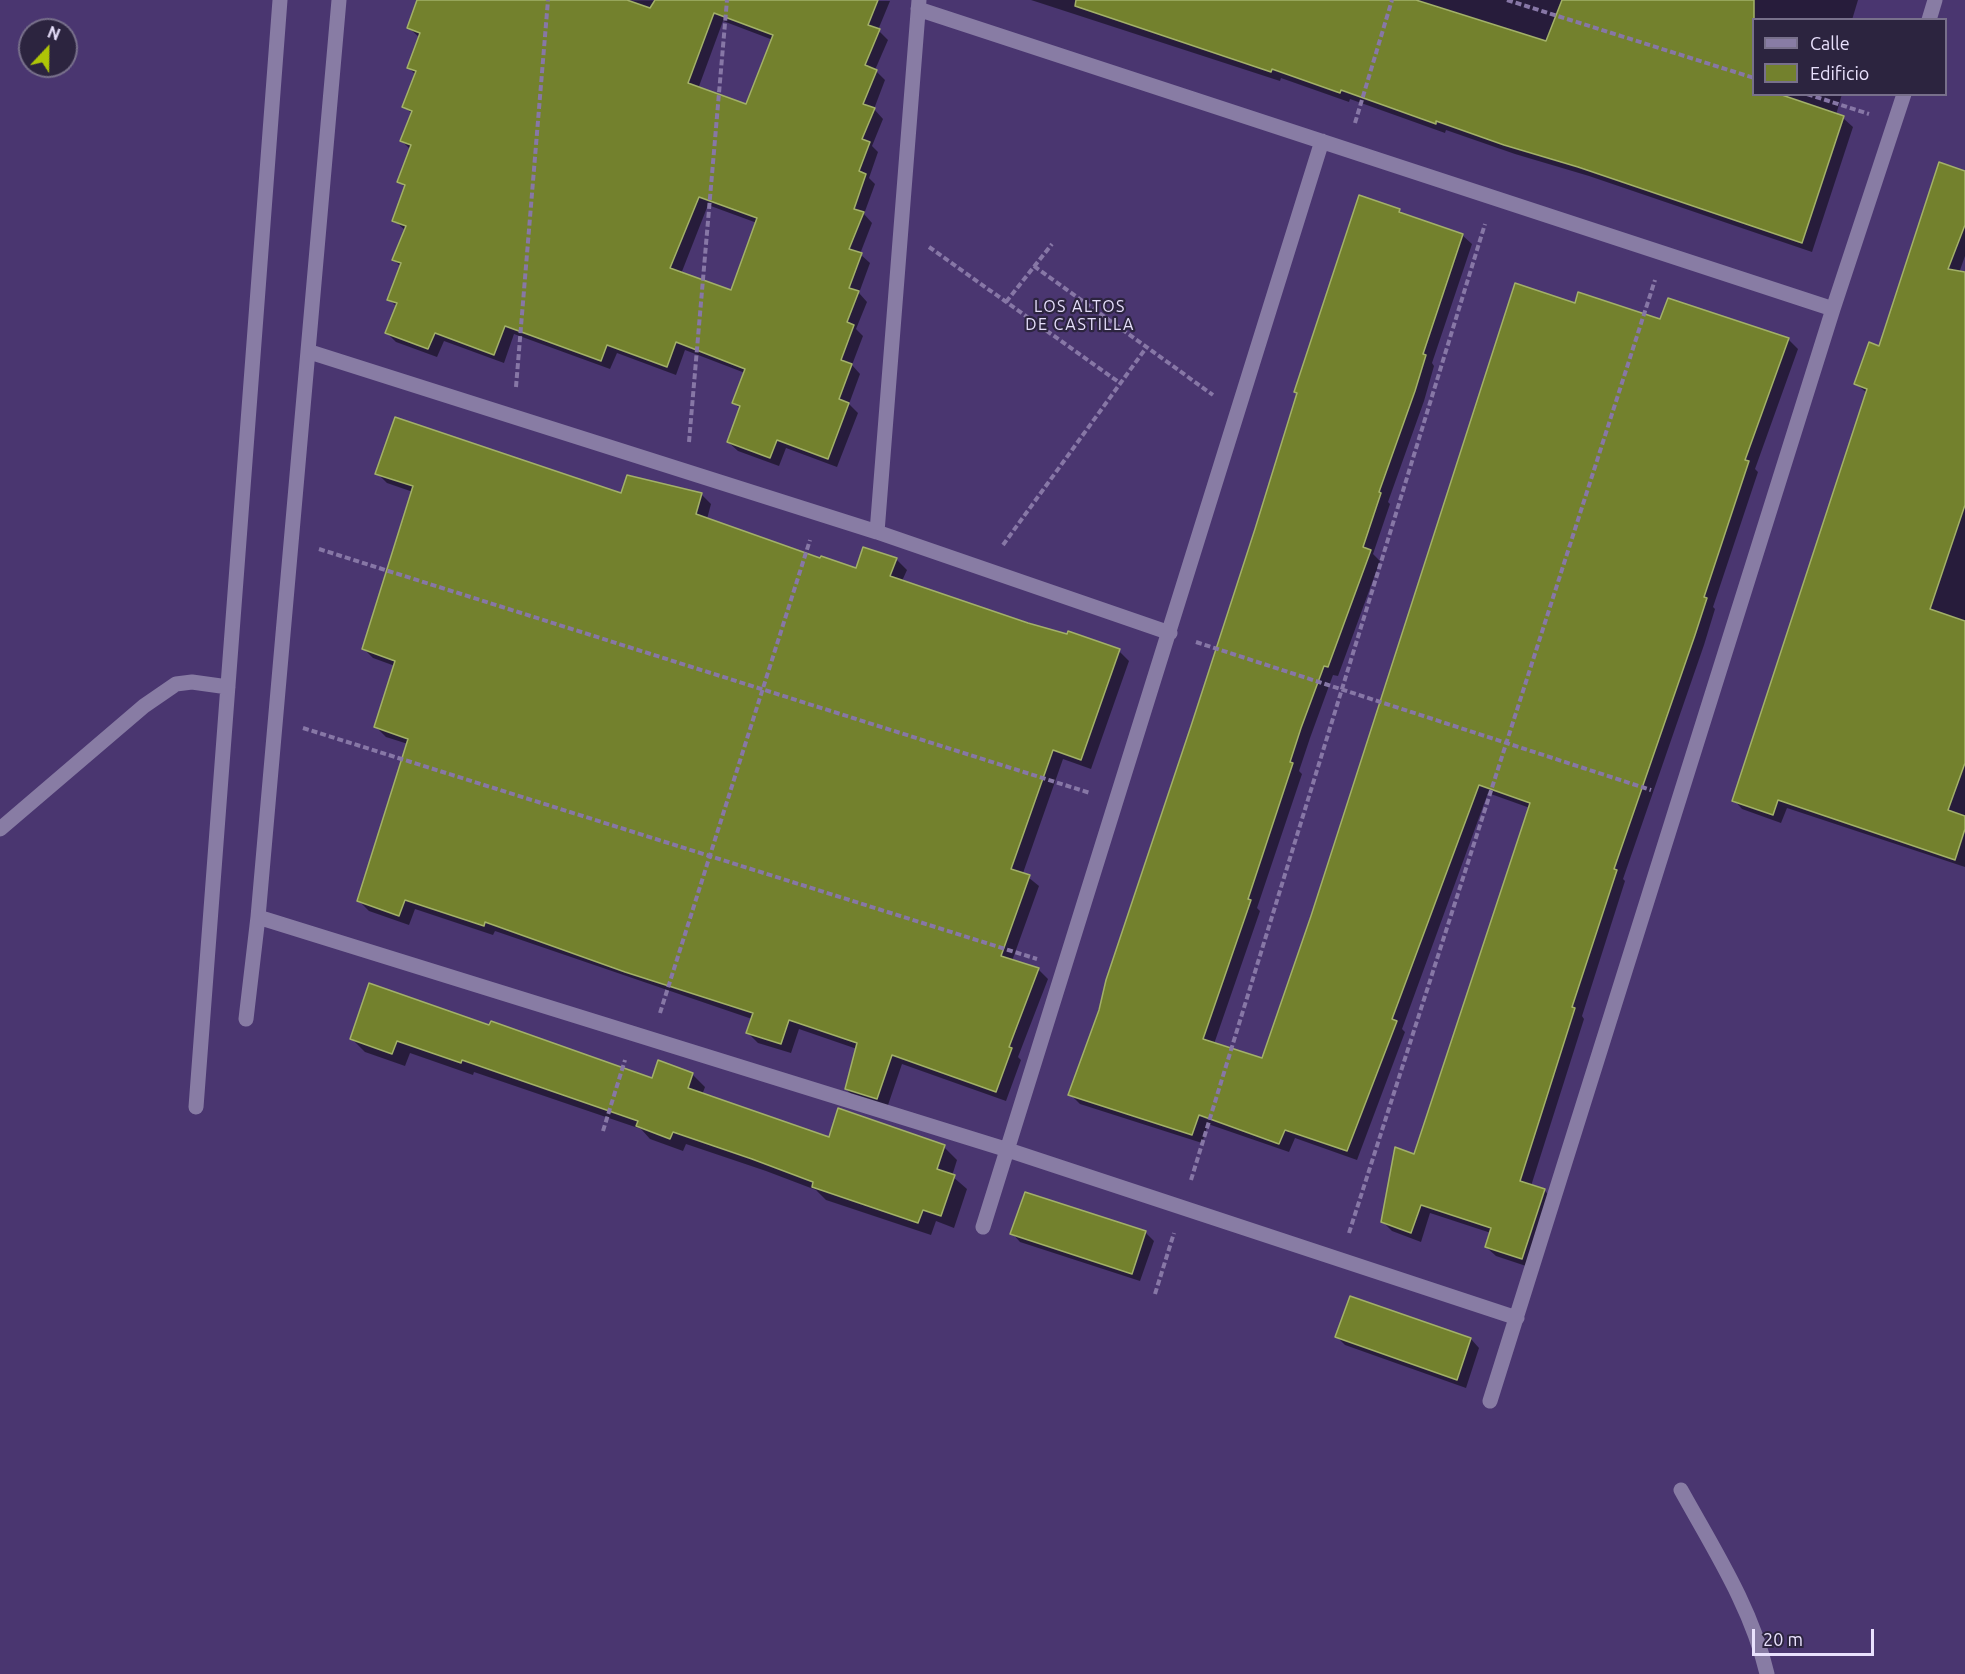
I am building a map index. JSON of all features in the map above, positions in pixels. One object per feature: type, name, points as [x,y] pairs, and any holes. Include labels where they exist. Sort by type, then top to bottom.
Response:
[{"type":"street","points":[[196,1107],[280,0]]},
{"type":"street","points":[[246,1019],[258,917],[293,541],[339,0]]},
{"type":"street","points":[[1930,18],[1935,0]]},
{"type":"street","points":[[877,532],[919,5],[1493,198],[1833,309]]},
{"type":"street","points":[[1491,1401],[1833,309],[1903,96]]},
{"type":"street","points":[[983,1227],[1322,141]]},
{"type":"street","points":[[310,352],[877,532],[1170,633]]},
{"type":"street","points":[[0,829],[144,706],[176,684],[192,682],[228,687]]},
{"type":"street","points":[[258,917],[1008,1150],[1517,1318]]},
{"type":"street","points":[[1681,1490],[1734,1588],[1761,1649],[1767,1674]]},
{"type":"path","points":[[514,417],[548,0]]},
{"type":"path","points":[[686,472],[728,0]]},
{"type":"path","points":[[1346,149],[1392,0]]},
{"type":"path","points":[[1507,0],[1752,77]]},
{"type":"path","points":[[1813,96],[1895,122]]},
{"type":"path","points":[[1155,1294],[1493,198]]},
{"type":"path","points":[[901,227],[1120,383]]},
{"type":"path","points":[[1006,302],[1052,244]]},
{"type":"path","points":[[1341,1260],[1664,254]]},
{"type":"path","points":[[1034,266],[1238,412]]},
{"type":"path","points":[[985,570],[1146,348]]},
{"type":"path","points":[[651,1039],[818,514]]},
{"type":"path","points":[[293,541],[1117,801]]},
{"type":"path","points":[[1170,633],[1679,799]]},
{"type":"path","points":[[276,719],[1065,968]]},
{"type":"path","points":[[603,1131],[633,1033]]},
{"type":"building","points":[[417,0],[627,0],[650,8],[655,0],[878,0],[868,25],[880,29],[865,65],[877,70],[863,104],[875,108],[862,139],[870,142],[859,171],[866,174],[854,209],[864,212],[849,249],[862,253],[849,288],[859,291],[847,322],[854,325],[841,360],[852,364],[839,399],[849,403],[828,459],[777,440],[770,458],[727,442],[740,406],[732,403],[745,369],[676,342],[667,367],[607,345],[601,361],[505,326],[494,355],[435,333],[428,349],[385,333],[397,303],[387,300],[401,263],[392,260],[406,226],[392,221],[405,185],[397,182],[411,145],[400,141],[412,111],[402,107],[416,71],[407,68],[420,33],[407,28]],"holes":[[[714,13],[773,35],[746,104],[688,83]],[[699,197],[757,218],[731,290],[670,268]]]},
{"type":"building","points":[[1076,0],[1416,0],[1546,41],[1562,0],[1754,0],[1752,96],[1785,96],[1844,116],[1802,243],[1578,167],[1504,145],[1436,121],[1436,124],[1341,90],[1340,93],[1272,69],[1271,72],[1075,6]]},
{"type":"building","points":[[1939,162],[1965,171],[1965,225],[1948,269],[1965,272],[1965,505],[1930,609],[1965,621],[1965,763],[1948,810],[1965,816],[1965,829],[1955,860],[1778,800],[1773,815],[1732,801],[1867,389],[1854,384],[1869,342],[1879,346]]},
{"type":"building","points":[[1359,195],[1400,209],[1399,212],[1463,234],[1423,354],[1426,355],[1415,391],[1379,492],[1381,493],[1363,547],[1371,550],[1328,667],[1324,666],[1301,728],[1290,762],[1293,763],[1248,899],[1251,900],[1203,1039],[1262,1058],[1311,916],[1515,283],[1575,303],[1578,292],[1660,319],[1668,298],[1789,338],[1745,460],[1749,461],[1704,597],[1707,598],[1695,635],[1614,869],[1617,870],[1572,1007],[1575,1008],[1520,1181],[1545,1189],[1522,1259],[1485,1247],[1491,1228],[1421,1205],[1411,1233],[1381,1222],[1395,1147],[1414,1154],[1530,803],[1479,785],[1392,1019],[1397,1021],[1347,1151],[1285,1130],[1279,1144],[1199,1115],[1192,1135],[1068,1095],[1099,1010],[1106,980],[1255,529],[1297,393],[1294,392]]},
{"type":"building","points":[[395,417],[621,493],[627,475],[702,493],[696,514],[820,558],[821,556],[856,568],[863,547],[897,558],[890,576],[1028,623],[1067,634],[1068,631],[1120,649],[1081,760],[1053,750],[1011,869],[1030,875],[1001,956],[1039,968],[1009,1047],[1012,1048],[996,1092],[892,1055],[877,1099],[845,1089],[857,1043],[789,1020],[781,1044],[746,1033],[753,1013],[625,972],[485,922],[484,926],[405,900],[399,916],[357,901],[408,739],[374,727],[395,661],[362,649],[413,486],[375,474]]},
{"type":"building","points":[[369,983],[489,1025],[491,1021],[652,1078],[658,1060],[693,1073],[688,1088],[829,1137],[838,1108],[945,1145],[937,1169],[955,1175],[941,1216],[923,1210],[918,1223],[812,1187],[813,1182],[752,1159],[673,1132],[670,1139],[636,1126],[638,1121],[462,1060],[461,1063],[397,1041],[392,1054],[350,1039]]},
{"type":"building","points":[[1025,1192],[1146,1231],[1132,1274],[1010,1234]]},
{"type":"building","points":[[1350,1296],[1471,1338],[1457,1380],[1335,1337]]},
{"type":"district","name":"LOS ALTOS DE CASTILLA","points":[[1080,316]]}]
